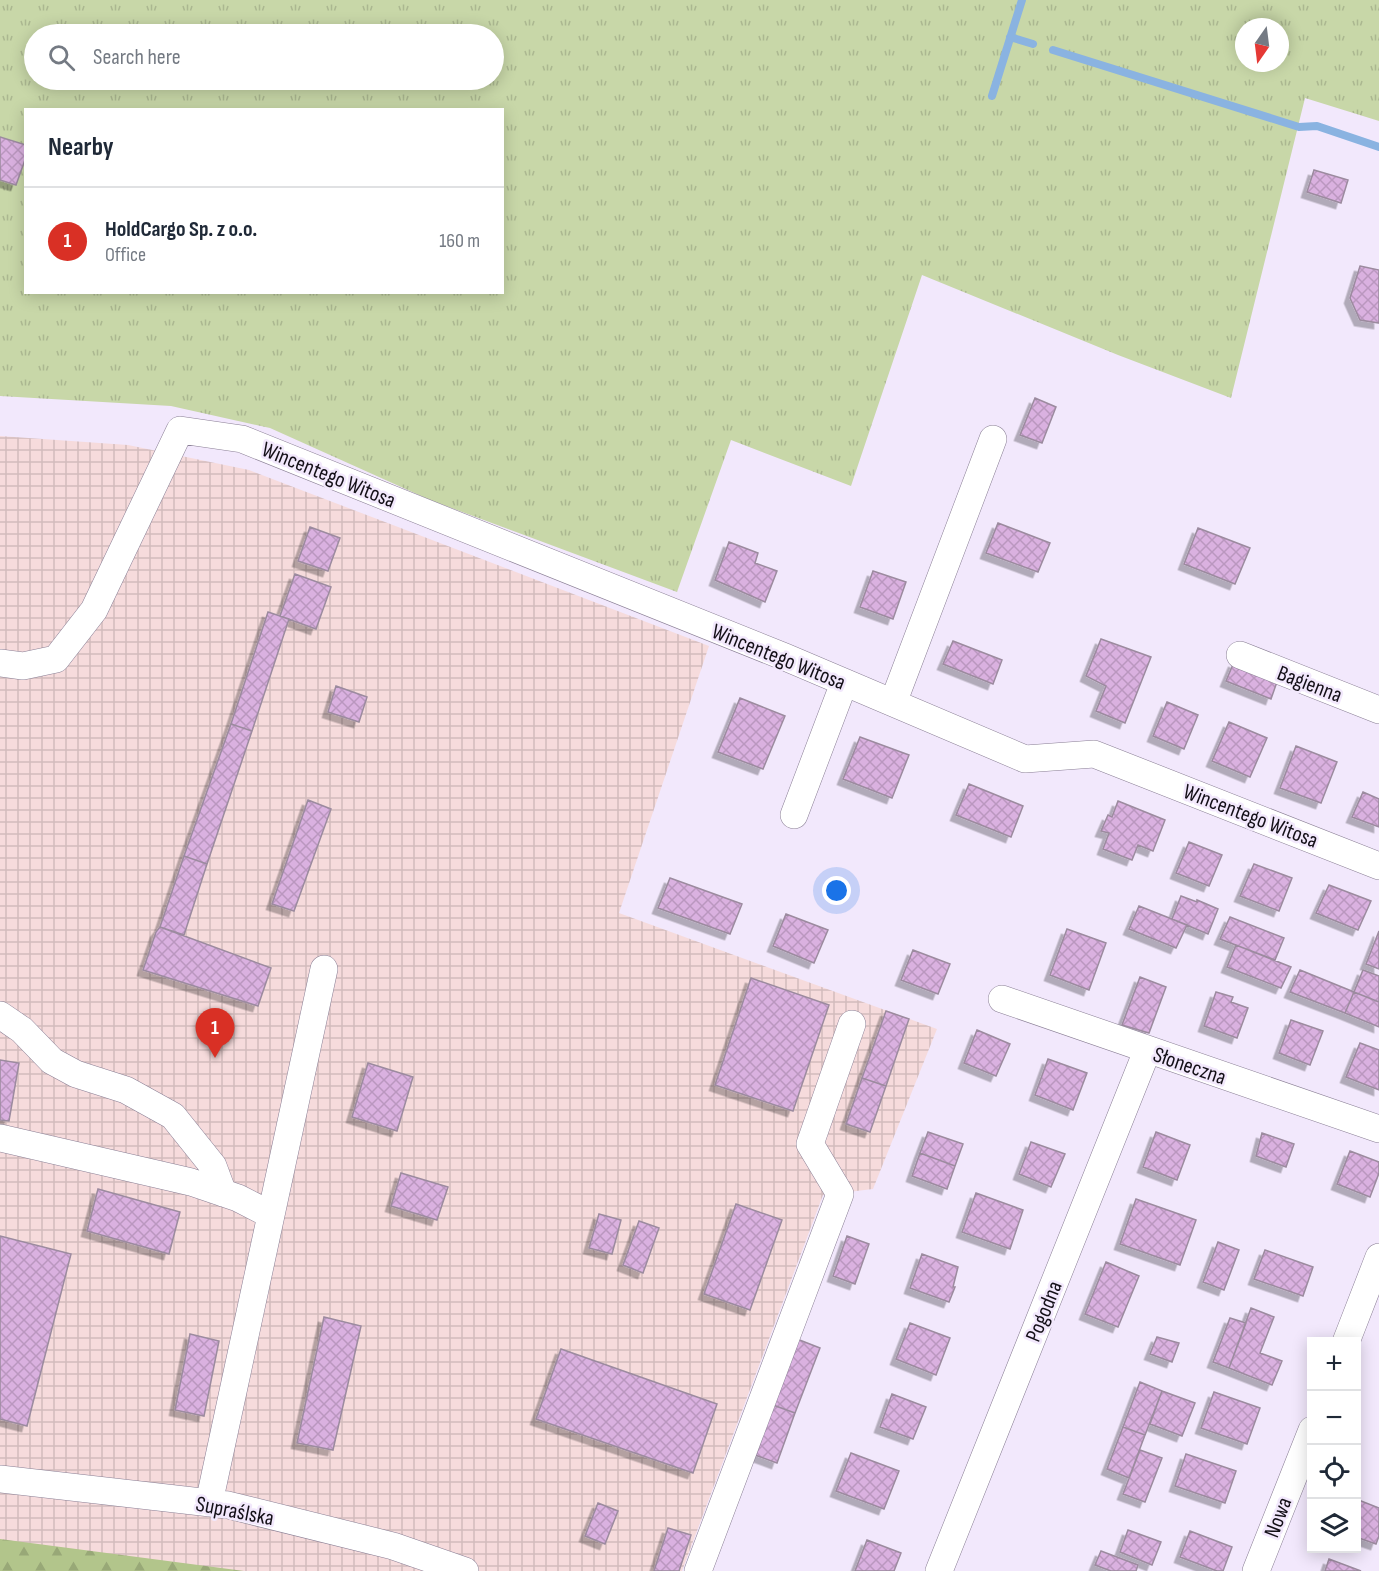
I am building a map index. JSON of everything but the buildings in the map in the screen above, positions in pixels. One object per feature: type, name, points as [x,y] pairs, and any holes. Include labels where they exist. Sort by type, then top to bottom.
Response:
[{"type":"street","name":"Wincentego Witosa","points":[[0,663],[22,666],[56,659],[82,626],[94,610],[180,430],[242,439],[844,683],[1025,759],[1094,754],[1379,866]]},
{"type":"street","points":[[893,704],[993,439]]},
{"type":"street","name":"Bagienna","points":[[1240,655],[1379,710]]},
{"type":"street","points":[[794,815],[844,683]]},
{"type":"street","points":[[209,1503],[324,969]]},
{"type":"street","name":"Słoneczna","points":[[1002,999],[1147,1051],[1379,1129]]},
{"type":"street","points":[[0,1015],[22,1030],[52,1061],[76,1074],[126,1090],[173,1116],[213,1166],[223,1193]]},
{"type":"street","points":[[698,1571],[840,1194],[810,1144],[852,1024]]},
{"type":"street","name":"Pogodna","points":[[939,1571],[1147,1051]]},
{"type":"street","points":[[0,1138],[191,1182],[238,1198],[271,1215]]},
{"type":"street","points":[[1348,1337],[1379,1257]]},
{"type":"street","name":"Nowa","points":[[1256,1571],[1307,1440]]},
{"type":"street","name":"Supraślska","points":[[0,1479],[228,1505],[393,1546],[465,1571]]},
{"type":"shaded area","points":[[0,436],[128,445],[249,470],[709,646],[619,913],[937,1029],[873,1189],[823,1195],[682,1571],[238,1571],[0,1541]]},
{"type":"green space","points":[[0,0],[1379,0],[1379,121],[1305,98],[1231,398],[1118,355],[922,275],[851,486],[731,440],[677,592],[430,500],[270,428],[171,406],[0,396]]},
{"type":"green space","points":[[0,1539],[244,1571],[0,1571]]},
{"type":"waterway","points":[[992,96],[1022,0]]},
{"type":"waterway","points":[[1010,37],[1033,44]]},
{"type":"waterway","points":[[1053,50],[1299,127],[1317,126],[1379,147]]},
{"type":"place","name":"HoldCargo Sp. z o.o.","points":[[215,1058]]}]
